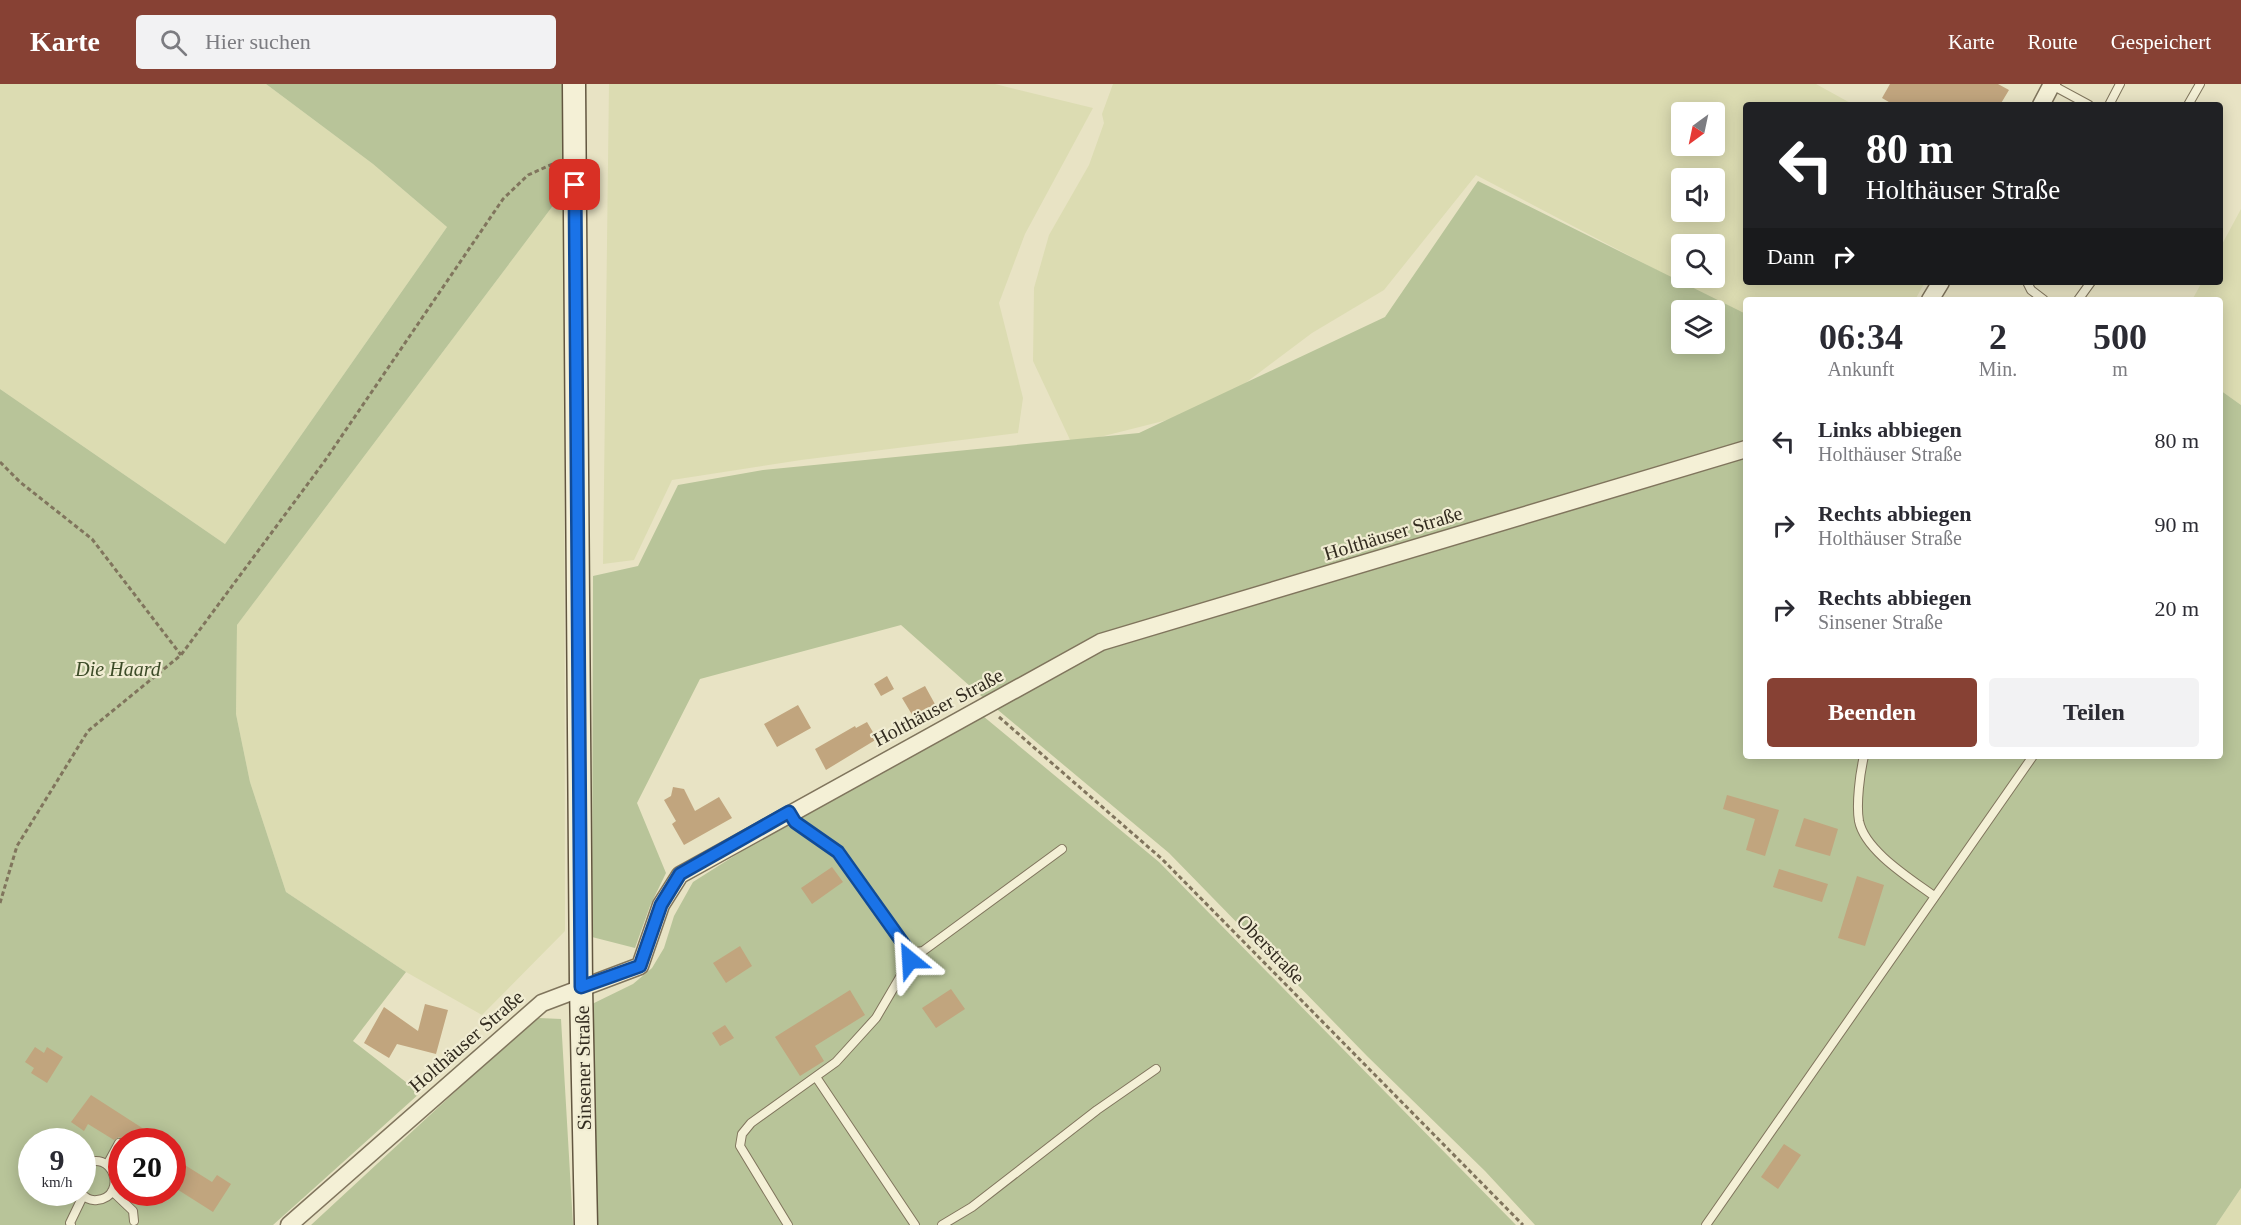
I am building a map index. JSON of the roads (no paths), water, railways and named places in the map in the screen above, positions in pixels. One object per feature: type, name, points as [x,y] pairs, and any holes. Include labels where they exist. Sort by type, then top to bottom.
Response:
[{"type":"main road","name":"Sinsener Straße","points":[[574,84],[581,987],[586,1225]]},
{"type":"street","points":[[2043,102],[2052,85]]},
{"type":"street","name":"Holthäuser Straße","points":[[290,1225],[542,1003],[640,966],[661,905],[680,874],[1101,642],[1743,451]]},
{"type":"lane","points":[[2111,102],[2120,84]]},
{"type":"lane","points":[[2190,102],[2200,84]]},
{"type":"lane","points":[[2052,85],[2083,102]]},
{"type":"lane","points":[[2028,285],[2040,297]]},
{"type":"lane","points":[[1863,759],[1860,773],[1859,821],[1867,838],[1879,853],[1934,896]]},
{"type":"lane","points":[[1706,1225],[2031,759]]},
{"type":"lane","points":[[789,812],[795,822],[838,852],[910,953],[910,960],[876,1018],[836,1062],[751,1123],[742,1134],[740,1146],[789,1225]]},
{"type":"lane","points":[[910,953],[923,951],[1062,849]]},
{"type":"lane","points":[[942,1225],[972,1207],[1097,1110],[1156,1069]]},
{"type":"lane","points":[[816,1077],[915,1225]]},
{"type":"lane","points":[[96,1162],[107,1165]]},
{"type":"lane","points":[[71,1225],[77,1206]]},
{"type":"lane","points":[[128,1206],[133,1211],[134,1221]]},
{"type":"park label","name":"Die Haard","points":[[118,669]]}]
